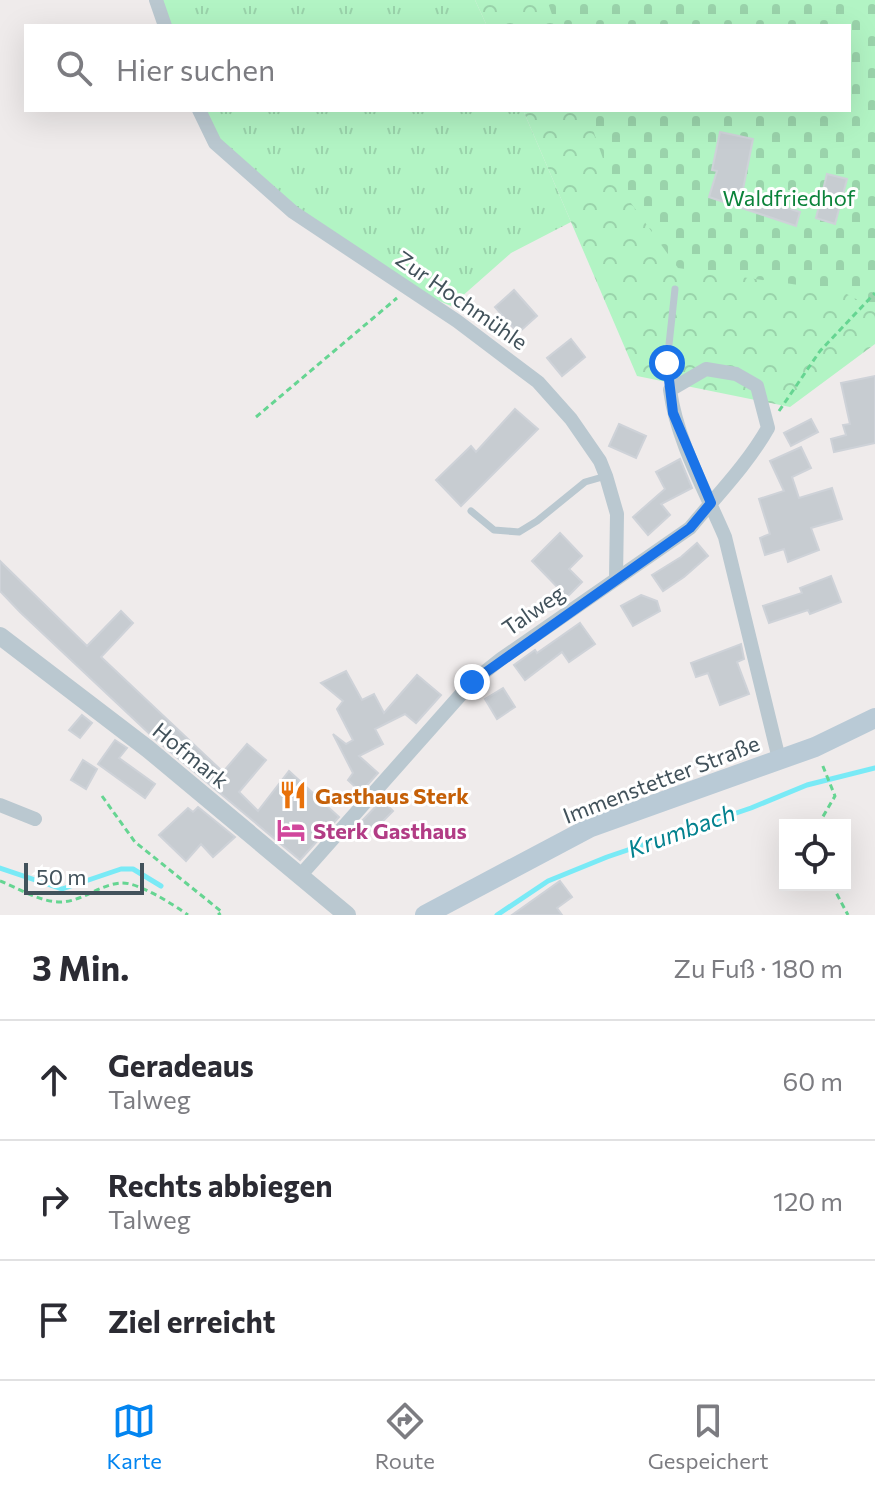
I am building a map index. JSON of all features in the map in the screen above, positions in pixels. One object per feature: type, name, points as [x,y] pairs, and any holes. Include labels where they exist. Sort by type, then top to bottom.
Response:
[{"type":"main road","name":"Immenstetter Straße","points":[[425,915],[591,827],[815,747],[875,718]]},
{"type":"street","points":[[156,0],[164,24]]},
{"type":"street","name":"Zur Hochmühle","points":[[200,112],[215,143],[293,212],[409,288],[538,382],[571,419],[600,461],[606,476],[617,514],[616,578]]},
{"type":"street","points":[[768,428],[757,386],[736,374],[706,369],[670,390],[673,413],[725,537],[779,759]]},
{"type":"street","name":"Talweg","points":[[299,877],[472,682],[690,528],[754,452],[768,428]]},
{"type":"street","name":"Hofmark","points":[[0,636],[148,749],[347,915]]},
{"type":"street","points":[[0,805],[35,819]]},
{"type":"lane","points":[[670,390],[667,363],[675,289]]},
{"type":"lane","points":[[471,511],[494,530],[519,532],[585,482],[606,476]]},
{"type":"path","points":[[256,417],[409,288]]},
{"type":"path","points":[[768,428],[820,351],[875,293]]},
{"type":"path","points":[[822,819],[835,796],[825,770]]},
{"type":"path","points":[[102,796],[135,842],[222,912],[218,915]]},
{"type":"path","points":[[0,881],[60,902],[72,901],[119,883],[129,884],[173,904],[188,915]]},
{"type":"path","points":[[835,891],[848,915]]},
{"type":"green space","points":[[156,0],[475,0],[486,24],[164,24]]},
{"type":"green space","points":[[475,0],[875,0],[875,344],[790,407],[637,376],[524,112],[851,112],[851,24],[486,24]]},
{"type":"green space","name":"Waldfriedhof","points":[[547,0],[875,0],[875,309],[841,291],[678,268],[607,170],[587,112],[851,112],[851,24],[555,24]]},
{"type":"green space","points":[[200,112],[524,112],[571,222],[511,253],[451,306],[409,288],[293,212],[215,143]]},
{"type":"building","points":[[720,132],[753,139],[742,194],[800,212],[796,226],[709,197],[717,171],[712,170]]},
{"type":"building","points":[[827,174],[847,179],[835,224],[816,218]]},
{"type":"building","points":[[514,290],[537,316],[518,333],[495,307]]},
{"type":"building","points":[[571,339],[585,357],[562,376],[547,358]]},
{"type":"building","points":[[875,376],[875,443],[834,452],[831,439],[846,435],[843,425],[850,424],[841,383]]},
{"type":"building","points":[[515,409],[538,429],[461,506],[436,480],[471,446],[476,452]]},
{"type":"building","points":[[811,419],[818,432],[791,446],[784,433]]},
{"type":"building","points":[[619,424],[646,436],[636,458],[609,446]]},
{"type":"building","points":[[801,447],[811,468],[792,477],[799,498],[832,488],[842,519],[811,528],[819,550],[788,562],[784,549],[765,555],[760,538],[770,534],[759,499],[784,491],[770,461]]},
{"type":"building","points":[[680,459],[692,488],[661,504],[670,515],[648,535],[633,517],[665,489],[656,472]]},
{"type":"building","points":[[560,533],[582,556],[569,569],[582,582],[567,597],[532,561]]},
{"type":"building","points":[[697,543],[708,556],[663,591],[652,575]]},
{"type":"building","points":[[0,561],[87,646],[121,611],[133,623],[101,657],[223,772],[247,744],[266,760],[239,792],[258,811],[289,771],[339,817],[300,860],[155,739],[20,612],[0,591]]},
{"type":"building","points":[[831,576],[841,602],[810,614],[808,610],[769,623],[763,606],[802,593],[800,588]]},
{"type":"building","points":[[641,595],[657,601],[660,611],[633,626],[621,606]]},
{"type":"building","points":[[580,623],[595,644],[569,662],[562,652],[525,680],[514,665]]},
{"type":"building","points":[[741,644],[744,659],[737,662],[749,694],[720,705],[708,673],[696,677],[691,663]]},
{"type":"building","points":[[346,671],[362,700],[374,694],[384,713],[417,675],[441,695],[416,723],[405,714],[375,729],[383,744],[359,756],[378,773],[361,792],[348,780],[353,773],[333,734],[346,744],[353,740],[337,709],[343,701],[321,683]]},
{"type":"building","points":[[503,688],[515,707],[497,719],[485,699]]},
{"type":"building","points":[[82,715],[92,723],[80,738],[69,730]]},
{"type":"building","points":[[115,740],[127,748],[119,758],[155,784],[145,798],[98,764]]},
{"type":"building","points":[[83,760],[97,769],[86,789],[71,780]]},
{"type":"building","points":[[382,800],[393,811],[372,832],[361,822]]},
{"type":"building","points":[[198,807],[235,837],[213,857],[201,844],[186,861],[159,835],[188,808],[193,812]]},
{"type":"building","points":[[560,881],[572,897],[557,908],[562,915],[512,915]]},
{"type":"waterway","name":"Krumbach","points":[[497,915],[548,881],[607,857],[751,808],[807,785],[875,768]]},
{"type":"waterway","points":[[0,868],[62,889],[121,869],[133,869],[161,886]]},
{"type":"place","name":"Gasthaus Sterk","points":[[293,795]]},
{"type":"place","name":"Sterk Gasthaus","points":[[291,830]]},
{"type":"route","points":[[472,682],[690,528],[711,503],[673,413],[667,363]]}]
